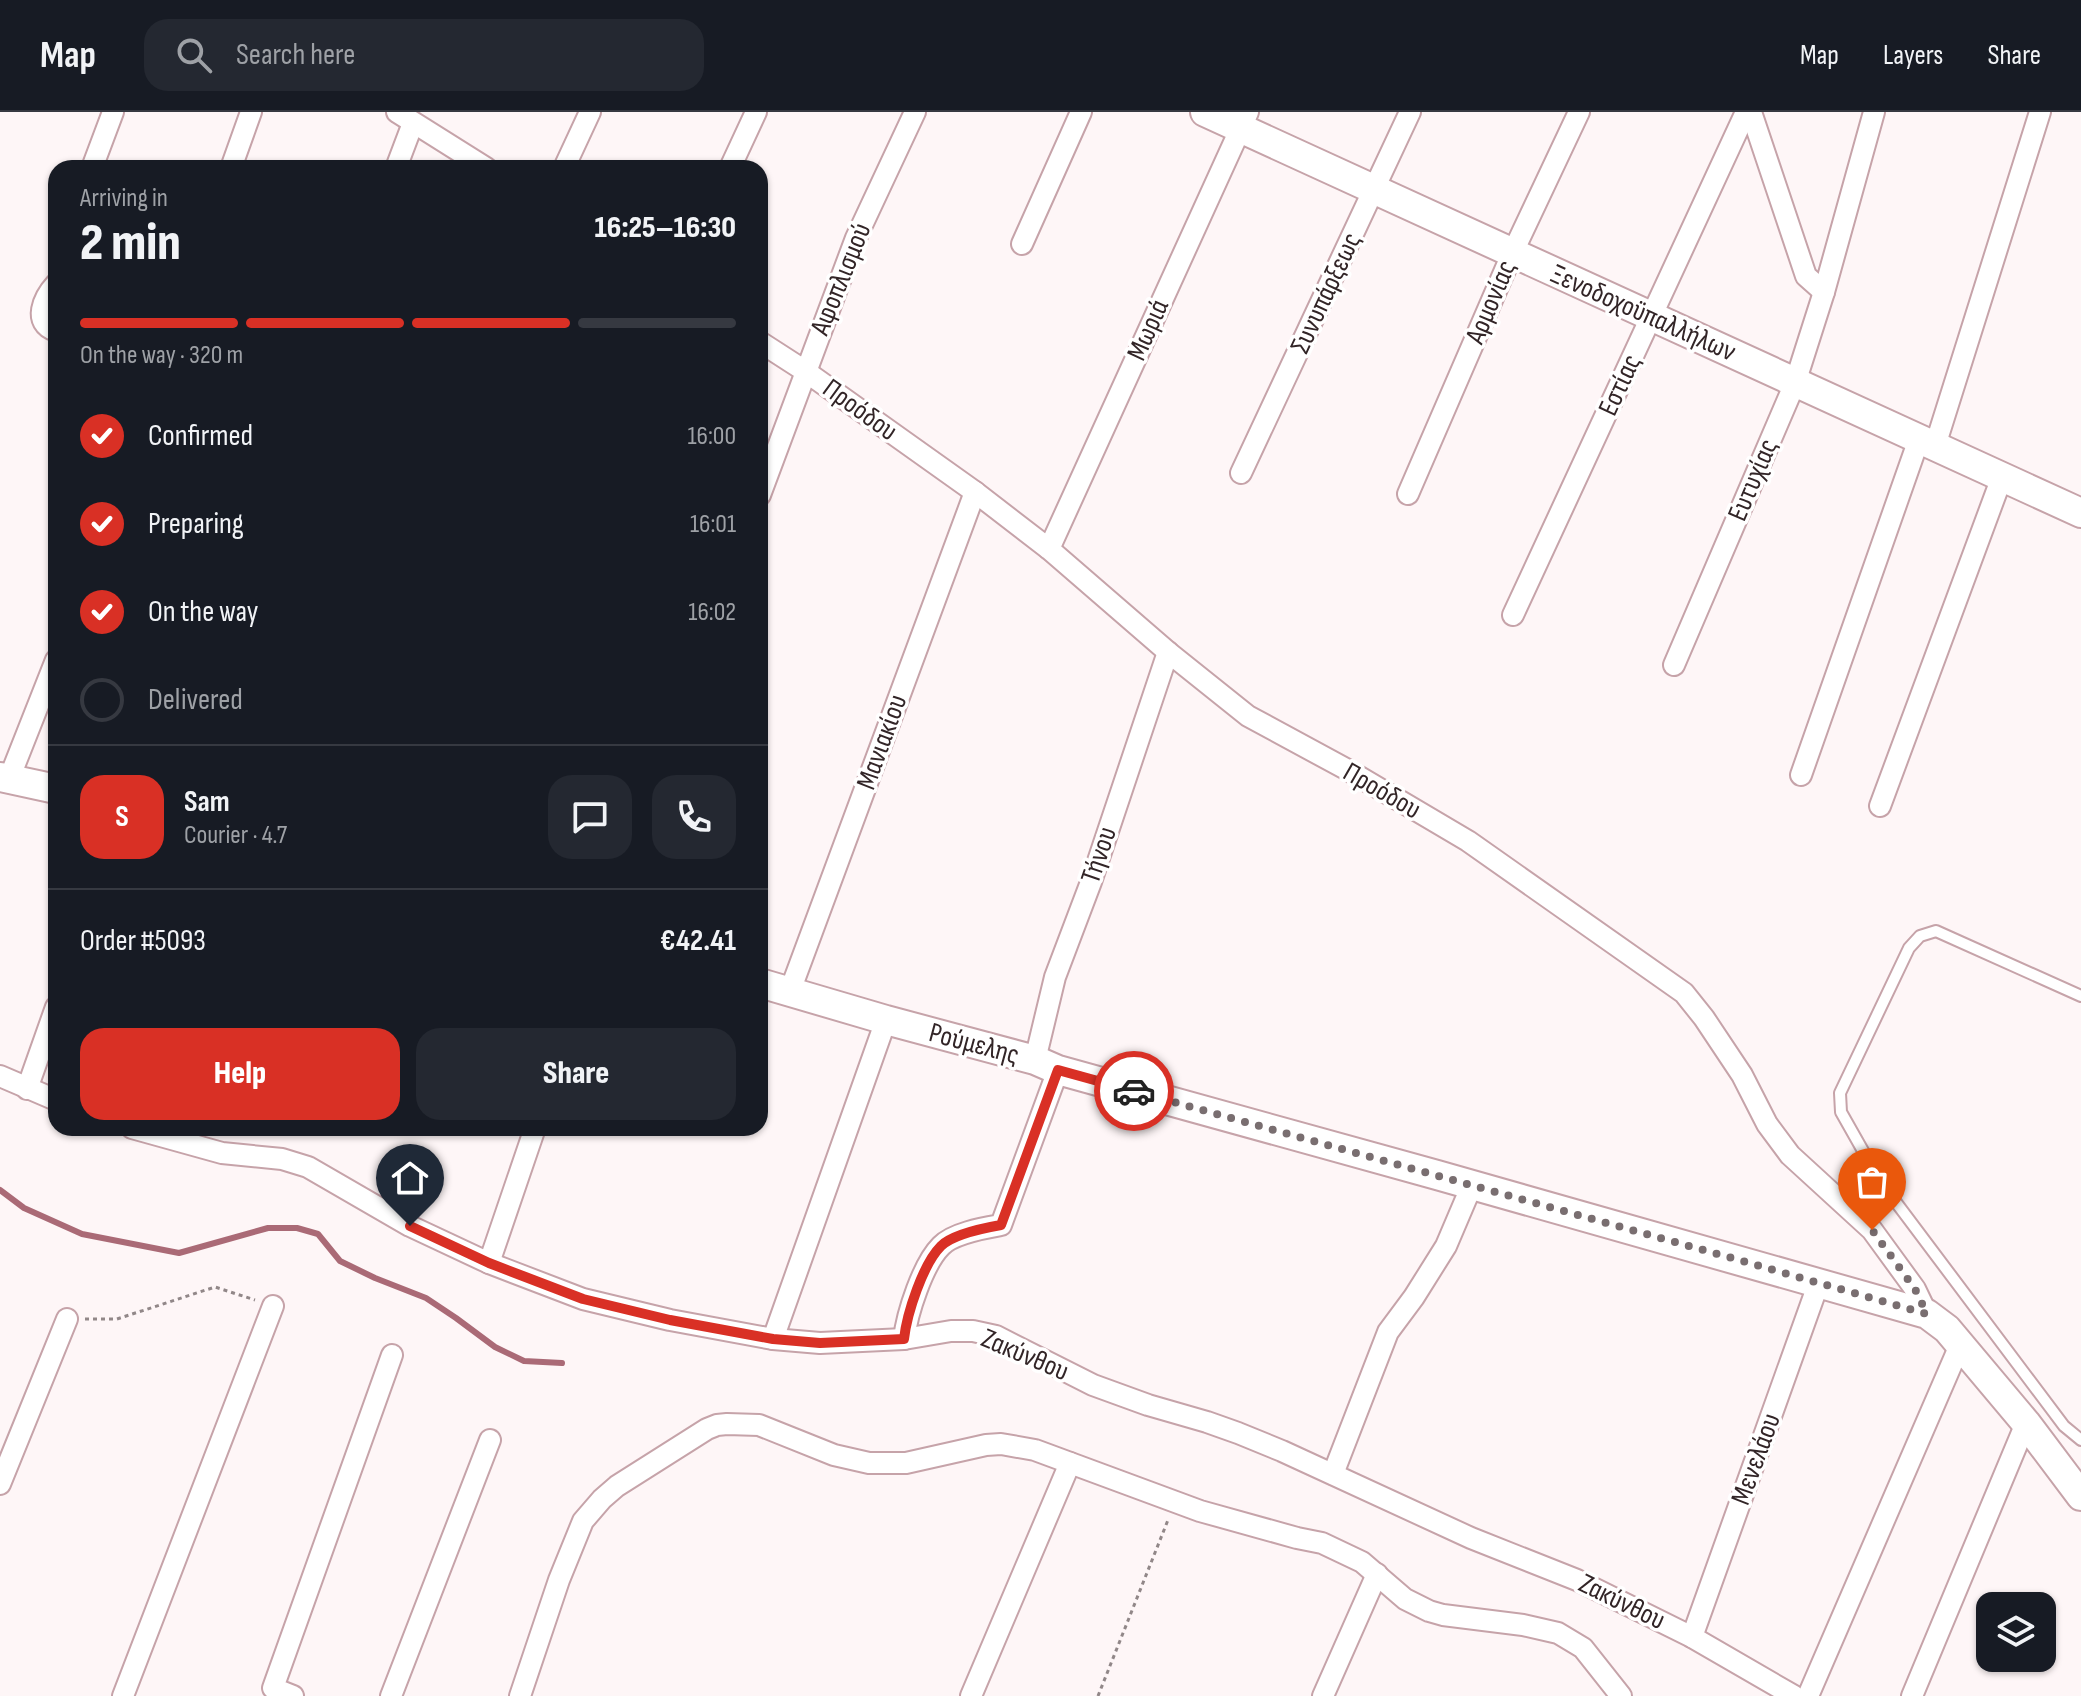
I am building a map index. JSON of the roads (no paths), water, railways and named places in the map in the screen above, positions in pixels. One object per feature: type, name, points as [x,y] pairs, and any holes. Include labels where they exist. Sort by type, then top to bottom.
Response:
[{"type":"street","points":[[95,160],[113,112]]},
{"type":"street","points":[[234,160],[251,112]]},
{"type":"street","points":[[568,160],[590,112]]},
{"type":"street","points":[[734,160],[756,112]]},
{"type":"street","name":"Αφοπλισμού","points":[[768,473],[856,238],[915,112]]},
{"type":"street","points":[[1022,244],[1081,112]]},
{"type":"street","name":"Ξενοδοχοϋπαλλήλων","points":[[1205,112],[1244,120],[1375,190],[2081,513]]},
{"type":"street","name":"Συνυπάρξεως","points":[[1241,473],[1410,112]]},
{"type":"street","name":"Αρμονίας","points":[[1408,494],[1512,254],[1579,112]]},
{"type":"street","points":[[1748,112],[1806,276],[1824,292]]},
{"type":"street","name":"Εστίας","points":[[1513,615],[1748,112]]},
{"type":"street","name":"Ευτυχίας","points":[[1674,665],[1795,383],[1874,112]]},
{"type":"street","points":[[1801,775],[1927,443],[2040,112]]},
{"type":"street","points":[[397,160],[405,118],[473,160]]},
{"type":"street","name":"Μωριά","points":[[1049,549],[1244,120]]},
{"type":"street","points":[[48,294],[42,309],[44,323],[48,327]]},
{"type":"street","name":"Προόδου","points":[[768,347],[975,492],[1049,549],[1168,652],[1248,716],[1468,841],[1684,993],[1742,1075],[1767,1124],[1790,1155],[1872,1230],[1915,1289],[1927,1314]]},
{"type":"street","points":[[1880,806],[2002,477]]},
{"type":"street","name":"Μανιακίου","points":[[790,991],[975,492]]},
{"type":"street","name":"Τήνου","points":[[904,1339],[907,1318],[926,1271],[942,1244],[970,1232],[1001,1225],[1047,1065],[1055,977],[1091,882],[1168,652]]},
{"type":"street","points":[[48,679],[5,778],[48,787]]},
{"type":"street","name":"Ρούμελης","points":[[768,985],[1927,1314]]},
{"type":"street","points":[[773,1339],[886,1020]]},
{"type":"street","points":[[27,1089],[48,1030]]},
{"type":"street","points":[[0,1076],[48,1097]]},
{"type":"street","name":"Ζακύνθου","points":[[161,1136],[222,1153],[282,1159],[308,1167],[410,1226],[489,1263],[583,1299],[670,1320],[773,1339],[820,1343],[904,1339],[951,1331],[973,1331],[996,1336],[1093,1385],[1238,1433],[1471,1538],[1577,1580],[1692,1637],[1794,1696]]},
{"type":"street","points":[[489,1263],[532,1136]]},
{"type":"street","points":[[1333,1474],[1388,1332],[1446,1246],[1472,1185]]},
{"type":"street","name":"Μενελάου","points":[[1692,1637],[1819,1282]]},
{"type":"street","points":[[123,1696],[273,1306]]},
{"type":"street","points":[[1927,1314],[1947,1329],[2026,1423],[2081,1496]]},
{"type":"street","points":[[0,1484],[67,1319]]},
{"type":"street","points":[[1808,1696],[1960,1345]]},
{"type":"street","points":[[293,1696],[271,1692],[392,1355]]},
{"type":"street","points":[[1912,1696],[2026,1423]]},
{"type":"street","points":[[520,1696],[559,1580],[583,1521],[602,1499],[636,1472],[707,1429],[727,1424],[759,1425],[834,1455],[869,1463],[906,1463],[1001,1444],[1035,1450],[1175,1502],[1322,1543],[1352,1556],[1405,1599],[1429,1611],[1558,1633],[1583,1648],[1621,1696]]},
{"type":"street","points":[[391,1696],[490,1440]]},
{"type":"street","points":[[971,1696],[1070,1463]]},
{"type":"street","points":[[1323,1696],[1377,1574]]},
{"type":"lane","points":[[2081,996],[1936,931],[1928,932],[1909,948],[1840,1093],[1841,1112],[1880,1181],[2064,1426],[2081,1440]]},
{"type":"waterway","points":[[0,1190],[24,1208],[82,1234],[179,1253],[268,1228],[297,1228],[318,1234],[340,1261],[426,1298],[495,1347],[524,1361],[562,1363]]}]
